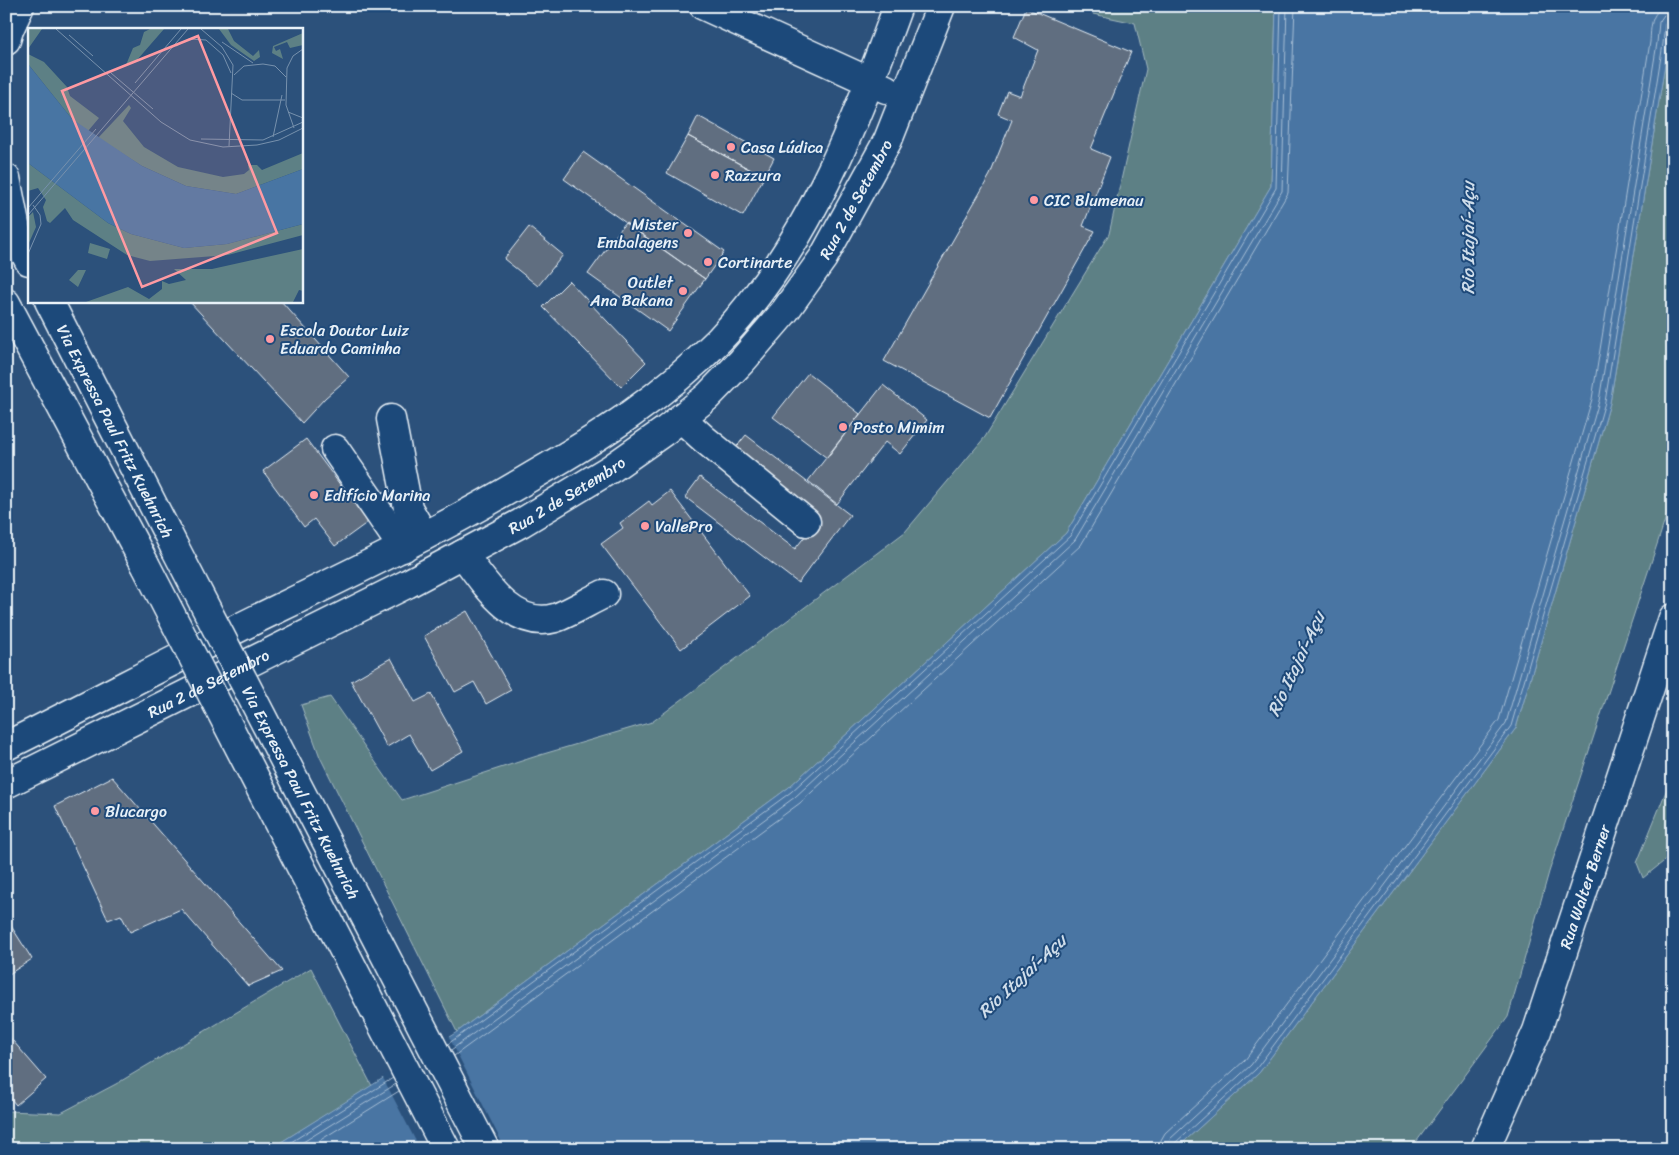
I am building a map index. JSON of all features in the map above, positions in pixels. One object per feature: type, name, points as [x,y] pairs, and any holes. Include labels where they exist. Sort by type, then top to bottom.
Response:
[{"type":"main road","points":[[6,40],[20,6]]},
{"type":"main road","points":[[704,6],[906,98]]},
{"type":"main road","name":"Rua 2 de Setembro","points":[[8,741],[414,542],[504,493],[594,440],[643,405],[683,373],[719,339],[759,291],[789,248],[821,190],[870,82],[898,6]]},
{"type":"main road","name":"Rua 2 de Setembro","points":[[6,784],[407,584],[521,523],[612,468],[707,398],[786,311],[823,258],[883,149],[906,98],[941,6]]},
{"type":"main road","points":[[6,178],[18,239]]},
{"type":"main road","name":"Via Expressa Paul Fritz Kuehnrich","points":[[50,302],[485,1149]]},
{"type":"main road","name":"Via Expressa Paul Fritz Kuehnrich","points":[[6,304],[145,564],[446,1149]]},
{"type":"main road","points":[[681,418],[704,440],[806,522]]},
{"type":"main road","points":[[391,419],[414,542]]},
{"type":"main road","points":[[335,449],[414,542]]},
{"type":"main road","points":[[463,554],[501,601],[521,615],[538,619],[554,618],[604,594]]},
{"type":"main road","name":"Rua Walter Berner","points":[[1485,1149],[1537,1031],[1673,618]]},
{"type":"green space","points":[[1096,6],[1276,6],[1271,186],[1066,533],[788,788],[457,1032],[320,757],[301,705],[330,697],[402,800],[540,755],[652,722],[905,532],[985,437],[1109,234],[1146,69],[1135,23],[1093,14]]},
{"type":"green space","points":[[1672,6],[1673,496],[1549,872],[1508,1017],[1411,1149],[1176,1149],[1259,1073],[1516,728],[1610,403],[1668,45]]},
{"type":"green space","points":[[1673,774],[1673,854],[1643,878],[1637,863]]},
{"type":"green space","points":[[311,968],[372,1086],[270,1149],[6,1149],[6,1111],[61,1113],[116,1084]]},
{"type":"water","name":"Rio Itajaí-Açu","points":[[1276,6],[1672,6],[1668,45],[1610,403],[1516,728],[1259,1073],[1176,1149],[270,1149],[457,1032],[788,788],[1066,533],[1271,186]]},
{"type":"pier","points":[[448,1035],[505,1149],[420,1149],[382,1076]]},
{"type":"building","name":"CIC Blumenau","points":[[1026,8],[1131,52],[1091,149],[1110,157],[1083,226],[1095,231],[990,418],[884,361],[990,175],[1012,120],[998,114],[1007,91],[1020,96],[1038,50],[1014,37]]},
{"type":"building","name":"Casa Lúdica","points":[[698,116],[774,158],[764,177],[688,136]]},
{"type":"building","name":"Razzura","points":[[688,136],[764,177],[743,216],[667,173]]},
{"type":"building","points":[[583,152],[724,252],[705,279],[564,179]]},
{"type":"building","points":[[625,223],[705,279],[668,331],[588,274]]},
{"type":"building","points":[[529,227],[563,255],[538,286],[504,259]]},
{"type":"building","points":[[569,281],[646,362],[621,387],[543,307]]},
{"type":"building","name":"Escola Doutor Luiz Eduardo Caminha","points":[[190,302],[282,302],[349,377],[325,398],[302,423]]},
{"type":"building","points":[[808,373],[860,414],[827,458],[773,417]]},
{"type":"building","points":[[883,385],[927,420],[900,454],[885,442],[837,504],[808,481]]},
{"type":"building","points":[[746,435],[850,515],[798,583],[685,497],[700,477],[795,549],[817,521],[730,455]]},
{"type":"building","name":"Edifício Marina","points":[[306,439],[368,522],[335,546],[314,519],[304,527],[263,471]]},
{"type":"building","points":[[670,491],[750,596],[681,649],[601,544],[623,528],[620,523],[649,501],[652,505]]},
{"type":"building","points":[[467,611],[511,690],[486,704],[474,682],[455,692],[424,636]]},
{"type":"building","points":[[391,658],[415,702],[431,694],[463,751],[430,770],[409,734],[387,747],[351,681]]},
{"type":"building","points":[[112,777],[282,971],[248,986],[181,909],[130,932],[121,915],[108,920],[55,806]]},
{"type":"building","points":[[6,918],[32,959],[6,976]]},
{"type":"building","points":[[6,1033],[46,1079],[16,1105],[6,1093]]},
{"type":"place","name":"Casa Lúdica","points":[[731,147]]},
{"type":"place","name":"Razzura","points":[[715,175]]},
{"type":"place","name":"CIC Blumenau","points":[[1034,200]]},
{"type":"place","name":"Mister Embalagens","points":[[688,233]]},
{"type":"place","name":"Cortinarte","points":[[708,262]]},
{"type":"place","name":"Outlet Ana Bakana","points":[[683,291]]},
{"type":"place","name":"Escola Doutor Luiz Eduardo Caminha","points":[[270,339]]},
{"type":"place","name":"Posto Mimim","points":[[843,427]]},
{"type":"place","name":"Edifício Marina","points":[[314,495]]},
{"type":"place","name":"VallePro","points":[[645,526]]},
{"type":"place","name":"Blucargo","points":[[95,811]]}]
